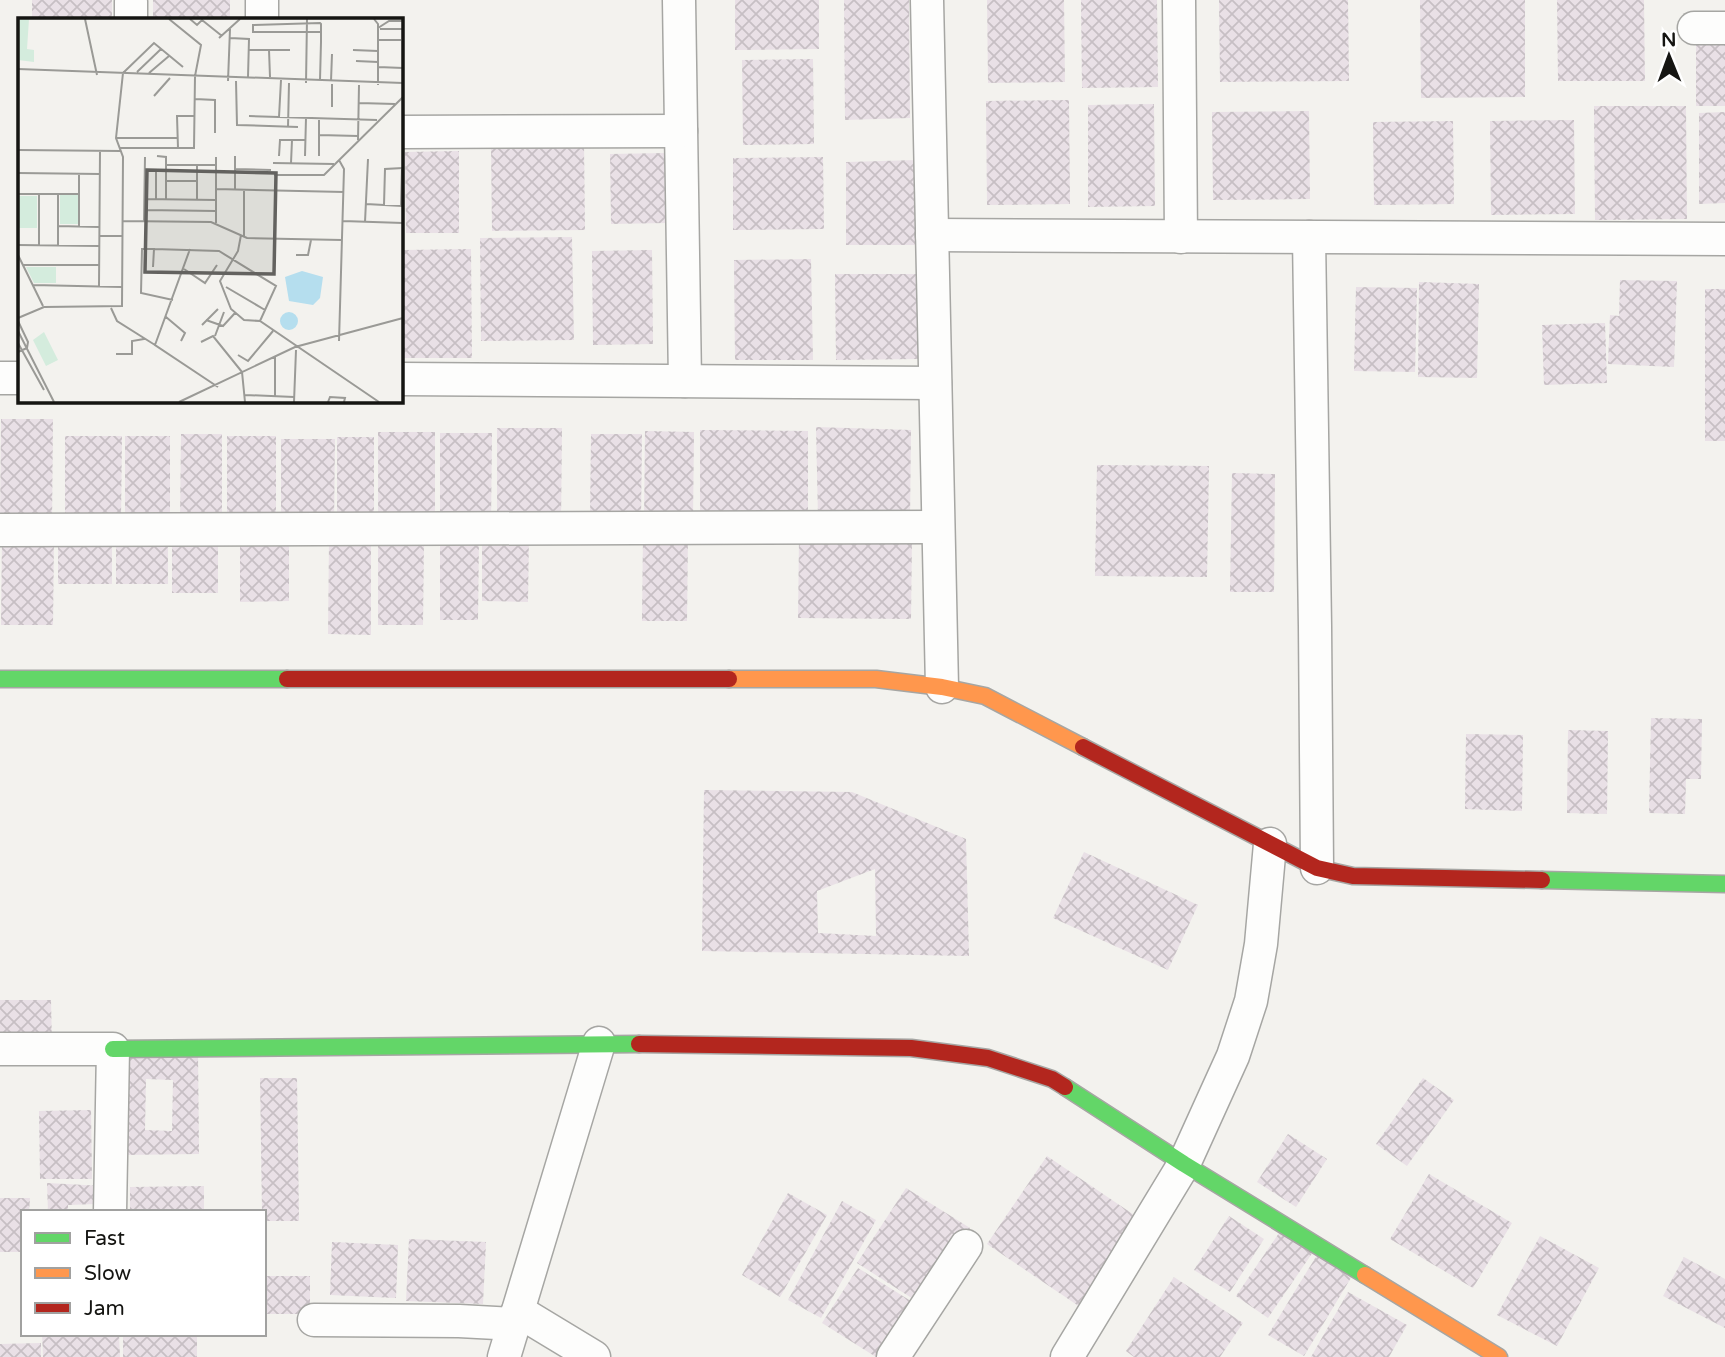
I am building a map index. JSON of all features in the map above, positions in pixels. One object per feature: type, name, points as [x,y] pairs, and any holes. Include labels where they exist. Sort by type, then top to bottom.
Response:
[{"type":"street","points":[[262,0],[262,18]]},
{"type":"street","points":[[679,0],[685,381]]},
{"type":"street","points":[[927,0],[942,687]]},
{"type":"street","points":[[1179,0],[1181,236]]},
{"type":"street","points":[[1694,28],[1725,28]]},
{"type":"street","points":[[402,132],[681,131]]},
{"type":"street","points":[[932,235],[1725,239]]},
{"type":"street","points":[[1309,237],[1317,868]]},
{"type":"street","points":[[0,378],[18,378]]},
{"type":"street","points":[[402,379],[935,383]]},
{"type":"street","points":[[0,530],[938,527]]},
{"type":"street","points":[[0,679],[876,679],[985,695],[1317,868],[1353,876],[1725,884]]},
{"type":"street","points":[[1067,1357],[1184,1164],[1233,1056],[1251,1001],[1261,944],[1270,844]]},
{"type":"street","points":[[504,1357],[599,1043]]},
{"type":"street","points":[[0,1049],[599,1043],[911,1048],[988,1058],[1052,1079],[1184,1164],[1499,1357]]},
{"type":"street","points":[[110,1210],[113,1049]]},
{"type":"street","points":[[893,1357],[966,1246]]},
{"type":"street","points":[[314,1320],[460,1321],[516,1317],[594,1357]]},
{"type":"building","points":[[32,0],[112,0],[112,18],[32,18]]},
{"type":"building","points":[[153,0],[230,0],[230,18],[153,18]]},
{"type":"building","points":[[735,0],[819,0],[819,49],[735,50]]},
{"type":"building","points":[[844,0],[909,0],[910,118],[845,120]]},
{"type":"building","points":[[987,0],[1064,0],[1065,82],[988,83]]},
{"type":"building","points":[[1081,0],[1157,0],[1158,87],[1082,88]]},
{"type":"building","points":[[1219,0],[1348,0],[1349,81],[1220,82]]},
{"type":"building","points":[[1420,0],[1525,0],[1525,97],[1421,98]]},
{"type":"building","points":[[1557,0],[1644,0],[1645,81],[1558,81]]},
{"type":"building","points":[[1696,36],[1725,36],[1725,106],[1696,106]]},
{"type":"building","points":[[813,59],[814,144],[743,145],[742,60]]},
{"type":"building","points":[[1069,100],[1070,204],[987,205],[986,101]]},
{"type":"building","points":[[1154,104],[1155,206],[1088,207],[1088,105]]},
{"type":"building","points":[[1594,106],[1686,106],[1687,219],[1595,220]]},
{"type":"building","points":[[1309,111],[1310,199],[1213,200],[1212,112]]},
{"type":"building","points":[[1725,112],[1725,203],[1699,204],[1699,113]]},
{"type":"building","points":[[1574,120],[1575,214],[1491,215],[1490,121]]},
{"type":"building","points":[[1453,121],[1454,204],[1374,205],[1373,122]]},
{"type":"building","points":[[584,145],[585,230],[492,231],[491,146]]},
{"type":"building","points":[[459,151],[459,233],[406,233],[405,152]]},
{"type":"building","points":[[667,153],[668,223],[611,224],[610,154]]},
{"type":"building","points":[[823,157],[824,229],[733,230],[733,158]]},
{"type":"building","points":[[917,160],[918,245],[846,245],[846,162]]},
{"type":"building","points":[[572,237],[574,340],[481,341],[480,238]]},
{"type":"building","points":[[471,249],[472,358],[404,358],[404,250]]},
{"type":"building","points":[[652,250],[653,344],[593,345],[592,251]]},
{"type":"building","points":[[811,259],[813,360],[735,360],[734,260]]},
{"type":"building","points":[[835,274],[917,274],[918,359],[836,360]]},
{"type":"building","points":[[1620,280],[1677,281],[1674,367],[1608,364],[1610,315],[1619,316]]},
{"type":"building","points":[[1419,282],[1479,284],[1477,378],[1418,377]]},
{"type":"building","points":[[1356,287],[1417,288],[1415,372],[1354,371]]},
{"type":"building","points":[[1705,289],[1725,289],[1725,441],[1705,441]]},
{"type":"building","points":[[1605,323],[1607,383],[1544,385],[1542,325]]},
{"type":"building","points":[[1,419],[53,419],[52,526],[0,526]]},
{"type":"building","points":[[816,427],[911,430],[910,522],[818,517]]},
{"type":"building","points":[[497,428],[562,428],[561,524],[497,524]]},
{"type":"building","points":[[700,430],[808,431],[808,522],[700,522]]},
{"type":"building","points":[[645,431],[694,432],[693,521],[644,521]]},
{"type":"building","points":[[378,432],[435,432],[435,523],[378,522]]},
{"type":"building","points":[[440,433],[492,433],[491,524],[440,524]]},
{"type":"building","points":[[181,434],[222,434],[222,524],[180,524]]},
{"type":"building","points":[[591,434],[642,434],[641,521],[590,520]]},
{"type":"building","points":[[65,436],[122,436],[121,522],[65,522]]},
{"type":"building","points":[[125,436],[170,436],[170,525],[125,526]]},
{"type":"building","points":[[227,436],[276,436],[276,523],[227,523]]},
{"type":"building","points":[[337,437],[374,437],[374,521],[337,521]]},
{"type":"building","points":[[281,439],[335,439],[334,525],[281,525]]},
{"type":"building","points":[[1097,465],[1209,466],[1207,577],[1095,576]]},
{"type":"building","points":[[1232,473],[1275,474],[1274,592],[1230,592]]},
{"type":"building","points":[[240,532],[289,532],[289,601],[240,602]]},
{"type":"building","points":[[482,532],[529,532],[528,602],[482,601]]},
{"type":"building","points":[[172,534],[218,534],[218,593],[172,593]]},
{"type":"building","points":[[643,534],[688,534],[687,621],[642,621]]},
{"type":"building","points":[[440,536],[479,536],[478,620],[440,620]]},
{"type":"building","points":[[2,537],[54,537],[53,625],[1,625]]},
{"type":"building","points":[[799,537],[912,537],[911,619],[798,618]]},
{"type":"building","points":[[116,538],[168,538],[168,584],[116,584]]},
{"type":"building","points":[[378,538],[424,539],[423,625],[378,625]]},
{"type":"building","points":[[329,540],[371,540],[371,635],[328,634]]},
{"type":"building","points":[[58,546],[112,546],[112,584],[58,584]]},
{"type":"building","points":[[1651,718],[1702,719],[1701,779],[1686,779],[1685,814],[1649,813]]},
{"type":"building","points":[[1568,730],[1608,731],[1607,814],[1567,813]]},
{"type":"building","points":[[1466,734],[1523,735],[1522,811],[1465,809]]},
{"type":"building","points":[[704,790],[852,792],[966,839],[969,956],[702,951]],"holes":[[[875,869],[876,936],[818,933],[817,891]]]},
{"type":"building","points":[[1084,852],[1198,905],[1168,970],[1053,918]]},
{"type":"building","points":[[0,1000],[51,1000],[52,1045],[0,1045]]},
{"type":"building","points":[[198,1053],[199,1154],[126,1155],[125,1054]],"holes":[[[146,1079],[173,1080],[172,1131],[145,1130]]]},
{"type":"building","points":[[260,1078],[297,1078],[299,1221],[266,1221],[266,1210],[262,1210]]},
{"type":"building","points":[[1423,1078],[1454,1100],[1407,1166],[1376,1144]]},
{"type":"building","points":[[91,1110],[92,1179],[40,1179],[39,1111]]},
{"type":"building","points":[[1288,1134],[1327,1159],[1296,1207],[1257,1182]]},
{"type":"building","points":[[1047,1156],[1146,1223],[1086,1311],[987,1244]]},
{"type":"building","points":[[1429,1174],[1512,1223],[1473,1288],[1390,1239]]},
{"type":"building","points":[[47,1183],[104,1186],[96,1204],[68,1205],[68,1210],[48,1210]]},
{"type":"building","points":[[204,1186],[204,1210],[130,1210],[130,1187]]},
{"type":"building","points":[[906,1188],[970,1228],[921,1304],[857,1263]]},
{"type":"building","points":[[788,1193],[827,1215],[780,1297],[742,1275]]},
{"type":"building","points":[[0,1198],[30,1198],[29,1210],[21,1210],[21,1252],[0,1252]]},
{"type":"building","points":[[842,1201],[876,1220],[821,1318],[788,1300]]},
{"type":"building","points":[[1229,1216],[1264,1239],[1230,1292],[1194,1270]]},
{"type":"building","points":[[1281,1230],[1313,1252],[1268,1318],[1236,1296]]},
{"type":"building","points":[[1540,1236],[1599,1268],[1557,1346],[1497,1315]]},
{"type":"building","points":[[409,1239],[486,1242],[483,1304],[406,1301]]},
{"type":"building","points":[[332,1242],[398,1245],[396,1298],[330,1295]]},
{"type":"building","points":[[1317,1255],[1352,1276],[1304,1356],[1268,1335]]},
{"type":"building","points":[[1684,1257],[1725,1279],[1725,1328],[1663,1296]]},
{"type":"building","points":[[858,1268],[922,1308],[891,1357],[876,1357],[822,1323]]},
{"type":"building","points":[[266,1276],[310,1276],[310,1314],[266,1314]]},
{"type":"building","points":[[1174,1277],[1243,1323],[1220,1357],[1134,1357],[1126,1351]]},
{"type":"building","points":[[1348,1292],[1407,1325],[1389,1357],[1311,1357]]},
{"type":"building","points":[[42,1336],[119,1336],[120,1357],[43,1357]]},
{"type":"building","points":[[123,1336],[197,1336],[197,1357],[123,1357]]},
{"type":"building","points":[[41,1343],[41,1357],[0,1357],[0,1344]]},
{"type":"traffic: fast","points":[[0,679],[287,679]]},
{"type":"traffic: fast","points":[[1542,880],[1725,884]]},
{"type":"traffic: fast","points":[[113,1049],[639,1044]]},
{"type":"traffic: fast","points":[[1065,1087],[1365,1275]]},
{"type":"traffic: slow","points":[[729,679],[876,679],[942,687],[985,696],[1083,747]]},
{"type":"traffic: slow","points":[[1365,1275],[1499,1357]]},
{"type":"traffic: jam","points":[[287,679],[729,679]]},
{"type":"traffic: jam","points":[[1083,747],[1317,868],[1353,876],[1542,880]]},
{"type":"traffic: jam","points":[[639,1044],[911,1048],[988,1058],[1052,1079],[1065,1087]]}]
